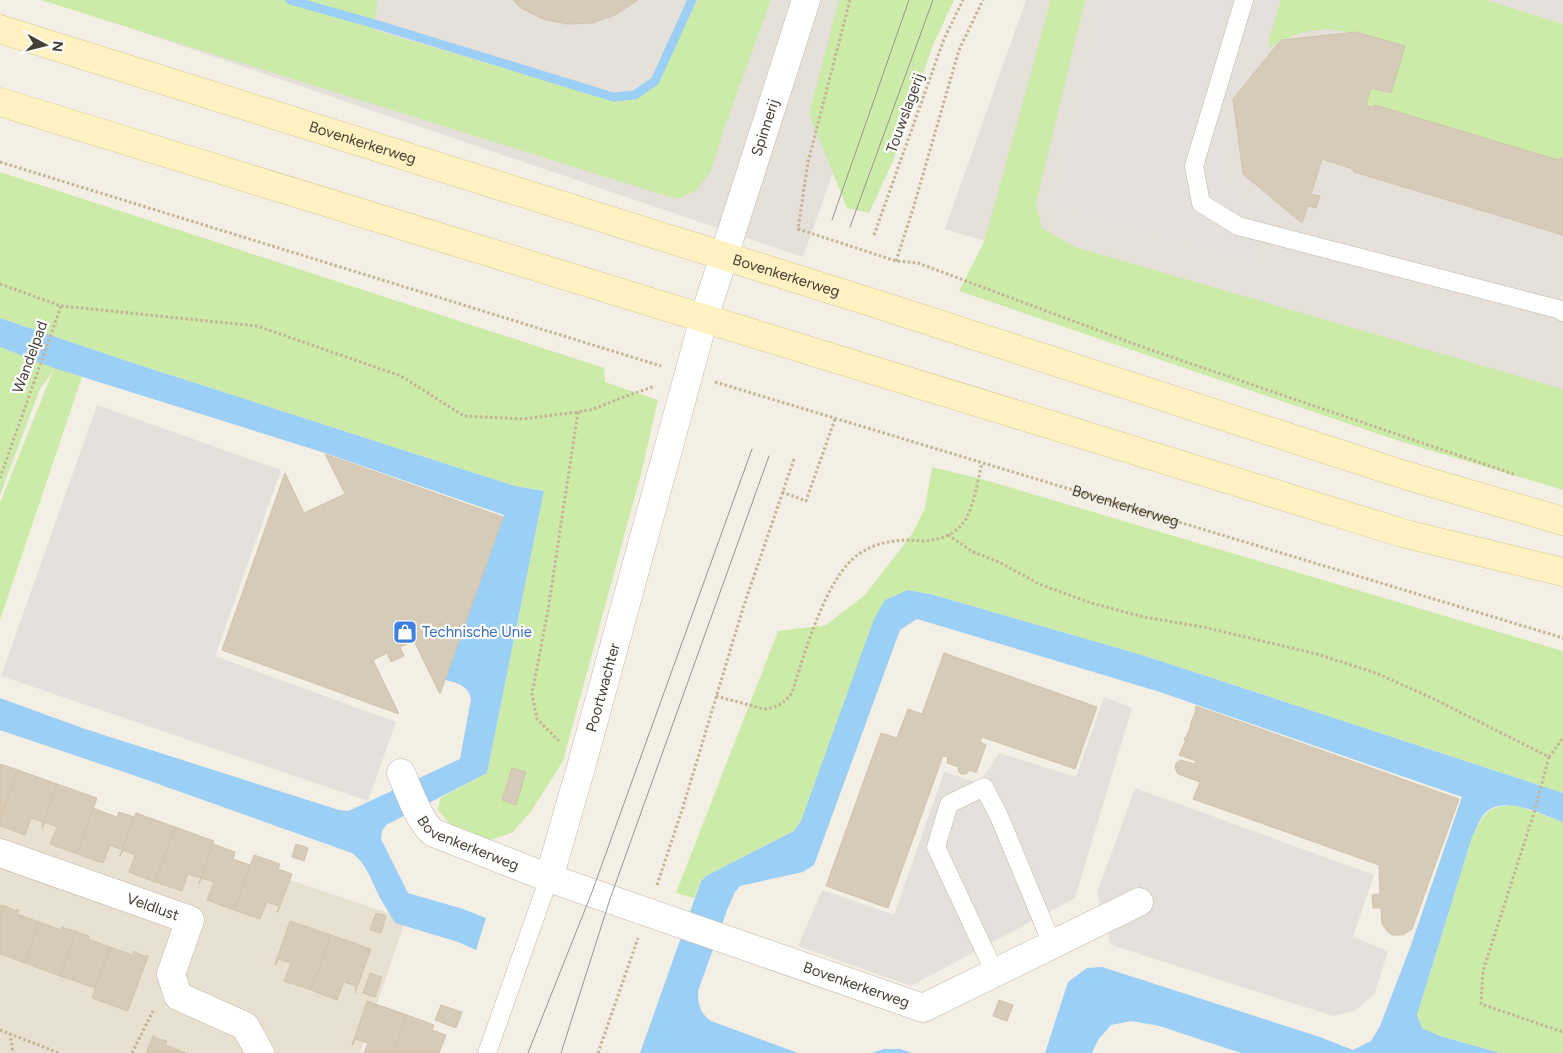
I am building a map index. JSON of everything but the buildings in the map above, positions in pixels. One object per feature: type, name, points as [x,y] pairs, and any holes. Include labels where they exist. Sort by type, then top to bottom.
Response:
[{"type":"main road","name":"Bovenkerkerweg","points":[[0,29],[724,256],[1408,476],[1563,521]]},
{"type":"main road","points":[[0,102],[1406,534],[1563,572]]},
{"type":"street","name":"Spinnerij","points":[[724,256],[806,0]]},
{"type":"street","name":"Bovenkerkerweg","points":[[704,318],[724,256]]},
{"type":"street","name":"Poortwachter","points":[[549,878],[704,318]]},
{"type":"street","name":"Bovenkerkerweg","points":[[401,773],[422,821],[428,830],[434,833],[549,878],[923,1008],[1139,902]]},
{"type":"street","name":"Veldlust","points":[[0,852],[190,920],[171,974],[178,996]]},
{"type":"street","points":[[178,996],[245,1026],[260,1053]]},
{"type":"lane","points":[[1244,0],[1194,166],[1201,204],[1238,226],[1558,309],[1563,312]]},
{"type":"lane","points":[[995,972],[936,847],[949,804],[984,787],[999,816],[1052,944]]},
{"type":"lane","name":"Poortwachter","points":[[486,1053],[549,878]]},
{"type":"path","points":[[850,0],[808,162],[798,229],[896,261],[918,263],[1148,349],[1525,478]]},
{"type":"path","name":"Touwslagerij","points":[[874,235],[944,39],[963,0]]},
{"type":"path","points":[[896,261],[959,50],[983,0]]},
{"type":"path","name":"Bovenkerkerweg","points":[[0,162],[835,419],[1563,638]]},
{"type":"path","name":"Wandelpad","points":[[0,284],[61,306],[0,478]]},
{"type":"path","points":[[61,306],[257,326],[401,376],[464,416],[523,418],[594,409],[688,374]]},
{"type":"path","points":[[578,412],[548,610],[532,694],[537,719],[582,764]]},
{"type":"path","points":[[782,492],[806,501],[835,419]]},
{"type":"path","points":[[598,1053],[659,917],[666,860],[743,608],[794,459]]},
{"type":"path","points":[[716,696],[764,709],[772,709],[784,703],[792,693],[818,618],[834,581],[842,571],[858,554],[878,544],[905,540],[932,540],[958,530],[968,515],[982,463]]},
{"type":"path","points":[[948,535],[973,552],[1000,562],[1039,584],[1091,602],[1144,617],[1203,627],[1308,652],[1376,673],[1432,698],[1549,756]]},
{"type":"path","points":[[1563,738],[1549,756],[1533,816],[1483,971],[1481,1004],[1563,1032]]},
{"type":"path","points":[[132,1053],[155,1005],[178,996]]},
{"type":"path","points":[[0,1030],[59,1053]]},
{"type":"path","points":[[10,1033],[14,1053]]},
{"type":"shaded area","points":[[47,0],[894,0],[803,257]]},
{"type":"shaded area","points":[[1026,0],[1563,0],[1563,418],[945,229]]},
{"type":"shaded area","points":[[1102,0],[1279,0],[1261,52],[1248,46],[1220,141],[1229,184],[1250,204],[1270,211],[1258,266],[1060,209],[1054,199]]},
{"type":"shaded area","points":[[1489,0],[1563,0],[1563,22]]},
{"type":"shaded area","points":[[97,405],[281,470],[215,656],[396,722],[368,801],[1,676]]},
{"type":"shaded area","points":[[1104,697],[1132,708],[1075,898],[911,986],[798,946],[822,890],[894,915],[944,772],[979,783],[999,753],[1076,777]]},
{"type":"shaded area","points":[[0,782],[406,919],[360,1053],[0,1053]]},
{"type":"shaded area","points":[[1135,788],[1374,875],[1353,937],[1388,951],[1375,993],[1355,1011],[1333,1016],[1111,945],[1097,893]]},
{"type":"green space","points":[[41,0],[377,0],[374,30],[590,93],[626,99],[646,93],[657,79],[698,0],[771,0],[725,126],[711,171],[697,190],[676,199]]},
{"type":"green space","points":[[839,0],[954,0],[933,45],[893,161],[869,213],[847,208],[809,114]]},
{"type":"green space","points":[[1051,0],[1085,0],[1036,204],[1042,228],[1075,247],[1563,389],[1563,490],[1396,440],[959,291],[984,242]]},
{"type":"green space","points":[[1281,0],[1486,0],[1563,24],[1563,157],[1556,161],[1365,104],[1370,88],[1390,94],[1403,49],[1368,37],[1335,30],[1303,33],[1286,38],[1269,48],[1269,39]]},
{"type":"green space","points":[[0,172],[604,368],[605,382],[658,400],[641,474],[563,761],[532,810],[513,832],[488,841],[455,830],[438,810],[440,798],[487,773],[544,491],[515,486],[130,362],[0,318]]},
{"type":"green space","points":[[0,347],[82,377],[0,620],[0,503],[53,371],[40,389],[0,495]]},
{"type":"green space","points":[[932,467],[985,480],[1563,651],[1563,793],[1142,655],[934,595],[908,590],[801,821],[794,831],[706,876],[701,881],[694,898],[676,893],[778,631],[826,625],[865,595],[912,534],[925,508]]},
{"type":"green space","points":[[1516,805],[1563,822],[1563,1053],[1500,1053],[1440,1036],[1422,1028],[1417,1015],[1472,837],[1480,822],[1492,809]]},
{"type":"water","points":[[0,318],[130,362],[515,486],[544,491],[487,773],[386,825],[382,831],[381,839],[408,893],[463,909],[486,918],[476,950],[458,942],[395,923],[365,867],[352,853],[0,730],[0,698],[85,729],[339,810],[348,811],[460,759],[471,699],[470,694],[465,688],[445,680],[504,515],[325,453],[54,368],[0,347]]},
{"type":"water","points":[[908,590],[934,595],[1142,655],[1563,793],[1563,822],[1524,808],[1503,805],[1493,808],[1483,815],[1472,837],[1417,1015],[1422,1028],[1440,1036],[1500,1053],[1241,1053],[1160,1026],[1131,1021],[1111,1025],[1098,1040],[1092,1053],[1045,1053],[1068,982],[1087,968],[1102,967],[1320,1037],[1353,1050],[1371,1041],[1380,1026],[1411,945],[1462,797],[1160,692],[917,619],[900,630],[814,865],[803,872],[740,886],[735,892],[727,910],[698,991],[700,1008],[711,1021],[798,1053],[640,1053],[701,881],[706,876],[794,831],[801,821],[874,619],[885,600]]},
{"type":"water","points":[[884,1049],[900,1049],[912,1053],[872,1053]]},
{"type":"waterway","points":[[290,0],[613,97],[635,95],[655,81],[692,0]]},
{"type":"tram line","points":[[832,220],[909,0]]},
{"type":"tram line","points":[[850,227],[933,0]]},
{"type":"tram line","points":[[528,1053],[592,892],[752,449]]},
{"type":"tram line","points":[[561,1053],[610,899],[769,456]]},
{"type":"place","name":"Technische Unie","points":[[405,632]]}]
